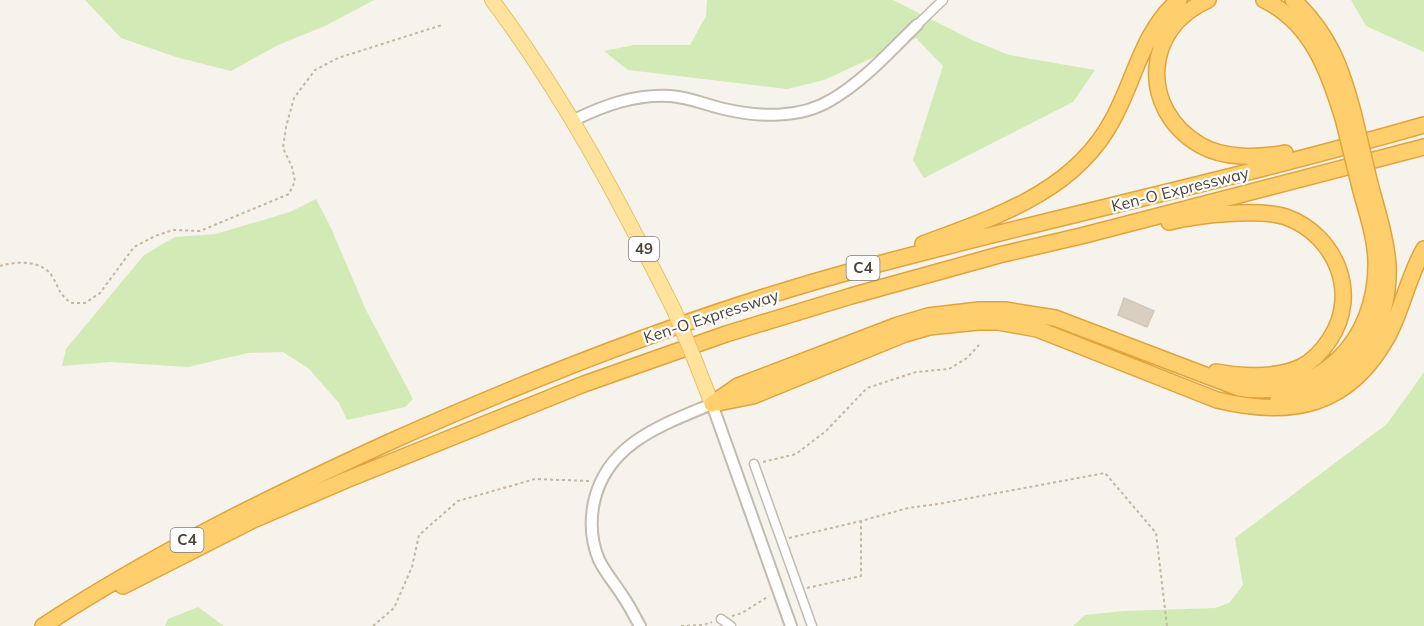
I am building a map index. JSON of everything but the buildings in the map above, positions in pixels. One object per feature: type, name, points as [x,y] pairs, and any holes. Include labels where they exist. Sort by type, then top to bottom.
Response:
[{"type":"highway","points":[[853,271],[1023,204],[1068,174],[1092,149],[1113,120],[1149,38],[1161,19],[1179,0]]},
{"type":"highway","points":[[1208,0],[1185,12],[1166,35],[1160,49],[1156,77],[1165,110],[1189,137],[1202,146],[1224,154],[1268,156],[1407,130]]},
{"type":"highway","points":[[1181,385],[1243,401],[1284,399],[1323,387],[1354,363],[1364,350],[1380,321],[1386,295],[1386,253],[1365,185],[1348,117],[1311,40],[1285,12],[1264,0]]},
{"type":"highway","points":[[1293,0],[1314,21],[1334,53],[1347,91],[1348,117]]},
{"type":"highway","name":"Ken-O Expressway","points":[[43,626],[149,560],[249,508],[463,409],[584,360],[702,317],[853,271],[1424,125]]},
{"type":"highway","name":"Ken-O Expressway","points":[[49,626],[253,520],[584,384],[726,334],[999,255],[1424,147]]},
{"type":"highway","points":[[712,404],[743,399],[948,319],[1005,310],[1055,318],[1239,388],[1273,390],[1317,375],[1337,362],[1354,343],[1363,326],[1371,305],[1376,262],[1365,185]]},
{"type":"highway","points":[[1081,236],[1131,231],[1174,221],[1264,213],[1286,217],[1321,238],[1335,257],[1343,282],[1343,305],[1335,333],[1313,359],[1301,367],[1263,376],[1239,376],[1189,368]]},
{"type":"highway","points":[[978,316],[1037,329],[1217,400],[1271,409],[1308,405],[1336,392],[1360,374],[1374,358],[1389,334],[1424,249]]},
{"type":"main road","name":"49","points":[[492,0],[545,74],[574,120],[632,225],[674,310],[712,404]]},
{"type":"street","points":[[574,120],[622,100],[655,96],[686,98],[724,109],[762,115],[812,109],[830,101],[858,81],[943,0]]},
{"type":"street","points":[[640,626],[599,559],[593,540],[591,520],[595,497],[601,482],[616,458],[635,440],[647,432],[712,404],[791,626]]},
{"type":"street","points":[[754,464],[812,626]]},
{"type":"street","points":[[721,619],[731,626]]},
{"type":"path","points":[[0,266],[13,262],[36,265],[51,274],[60,294],[70,303],[85,303],[100,293],[135,247],[172,230],[201,231],[216,226],[245,211],[271,203],[289,194],[295,181],[292,167],[283,148],[286,127],[294,98],[315,70],[338,58],[442,25]]},
{"type":"path","points":[[754,464],[796,454],[826,431],[867,388],[916,372],[949,369],[967,358],[979,345]]},
{"type":"path","points":[[781,539],[908,508],[1105,474],[1156,533],[1167,626]]},
{"type":"path","points":[[373,626],[394,608],[412,567],[419,535],[458,501],[535,479],[601,482]]},
{"type":"green space","points":[[85,0],[374,0],[325,26],[278,45],[231,71],[176,57],[121,38]]},
{"type":"green space","points":[[707,0],[893,0],[972,40],[1009,55],[1095,70],[1073,102],[924,178],[913,160],[943,66],[916,38],[824,80],[787,89],[628,70],[604,51],[634,45],[690,45],[706,16]]},
{"type":"green space","points":[[1351,0],[1424,0],[1424,52],[1366,26]]},
{"type":"green space","points":[[316,199],[366,310],[413,399],[405,407],[347,420],[339,403],[309,369],[283,352],[248,353],[188,367],[110,362],[62,366],[66,349],[144,255],[175,237],[216,234],[290,212]]},
{"type":"green space","points":[[1424,372],[1424,626],[1073,626],[1085,615],[1123,611],[1215,608],[1229,603],[1243,585],[1235,538],[1387,424]]},
{"type":"green space","points":[[198,607],[224,626],[165,626],[168,619]]}]
